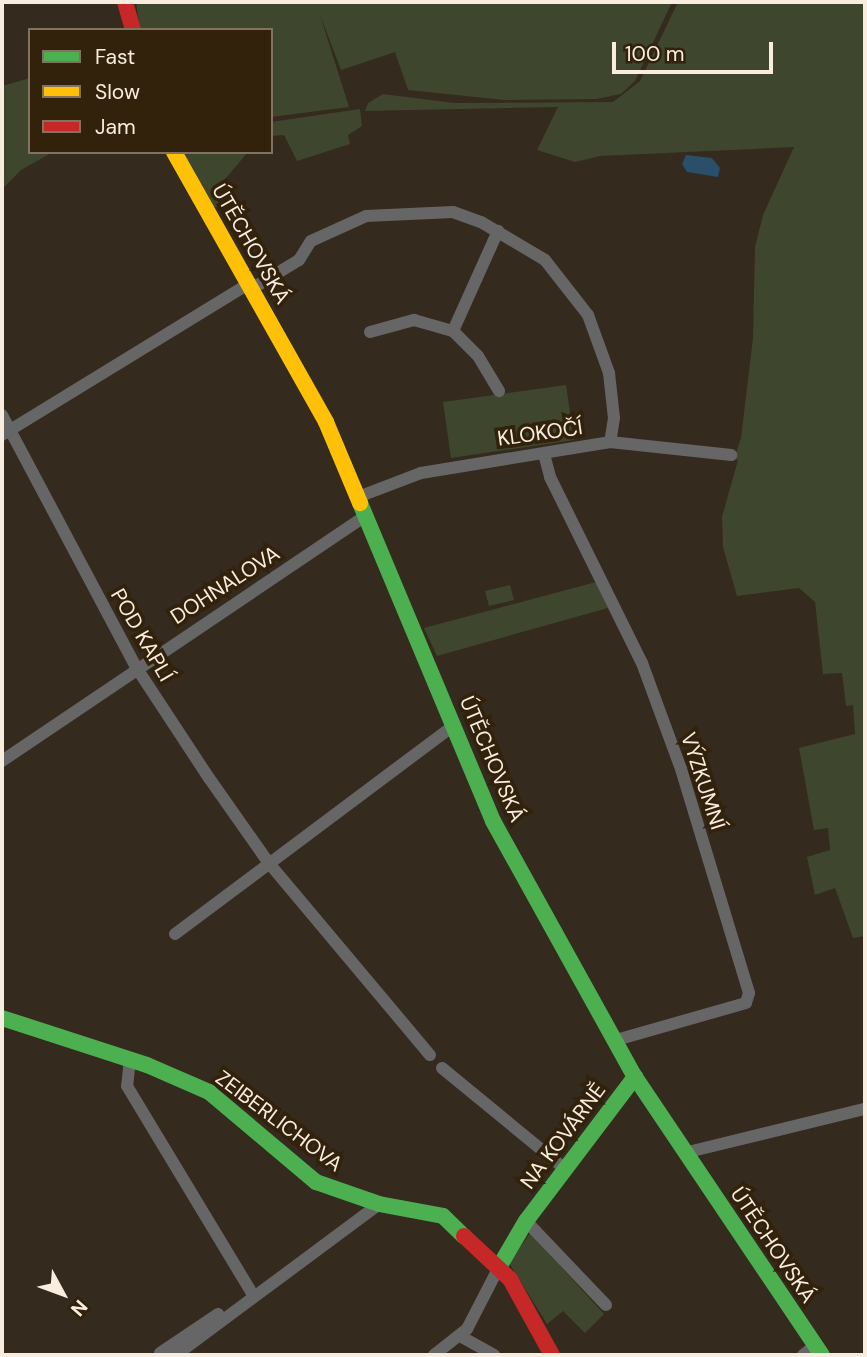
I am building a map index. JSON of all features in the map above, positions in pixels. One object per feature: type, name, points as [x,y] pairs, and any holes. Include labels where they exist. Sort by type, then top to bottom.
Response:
[{"type":"street","points":[[125,2],[132,28]]},
{"type":"street","name":"ÚTĚCHOVSKÁ","points":[[175,154],[252,286],[326,422],[493,821],[635,1077],[813,1352]]},
{"type":"street","points":[[6,432],[299,260],[311,241],[366,216],[453,212],[498,231],[545,260],[588,315],[609,373],[614,418],[610,442]]},
{"type":"street","points":[[453,331],[498,231]]},
{"type":"street","points":[[370,332],[414,320],[453,331],[478,356],[499,391]]},
{"type":"street","name":"POD KAPLÍ","points":[[2,415],[6,432],[136,667],[268,862],[430,1055]]},
{"type":"street","name":"KLOKOČÍ","points":[[358,497],[421,473],[610,442],[731,455]]},
{"type":"street","name":"VÝZKUMNÍ","points":[[544,454],[550,477],[642,663],[681,769],[749,993],[746,1003],[616,1040]]},
{"type":"street","name":"DOHNALOVA","points":[[2,761],[136,667],[367,515]]},
{"type":"street","points":[[175,934],[454,725]]},
{"type":"street","name":"ZEIBERLICHOVA","points":[[2,1018],[130,1059],[209,1092],[316,1181],[379,1204],[403,1205],[443,1216],[499,1267],[520,1292],[552,1355]]},
{"type":"street","points":[[130,1059],[127,1086],[253,1296]]},
{"type":"street","points":[[442,1068],[565,1169]]},
{"type":"street","name":"NA KOVÁRNĚ","points":[[499,1267],[526,1221],[635,1077]]},
{"type":"street","points":[[684,1153],[865,1109]]},
{"type":"street","points":[[176,1355],[379,1204]]},
{"type":"street","name":"NA KOVÁRNĚ","points":[[526,1221],[606,1305]]},
{"type":"street","points":[[434,1355],[460,1336],[499,1267]]},
{"type":"street","points":[[160,1353],[222,1311],[236,1310]]},
{"type":"street","points":[[460,1336],[494,1355]]},
{"type":"green space","points":[[136,2],[672,2],[635,81],[621,94],[596,99],[504,100],[408,90],[395,52],[341,70],[320,15],[349,107],[273,117],[273,28],[140,28]]},
{"type":"green space","points":[[678,2],[865,2],[865,936],[853,938],[835,888],[815,895],[807,857],[830,850],[828,828],[814,830],[799,748],[855,734],[853,705],[846,706],[842,673],[823,674],[815,602],[799,588],[737,596],[723,547],[722,517],[738,460],[734,459],[741,438],[753,338],[755,247],[763,215],[794,147],[600,156],[575,162],[537,150],[558,107],[365,111],[368,103],[383,94],[454,103],[613,102],[640,81]]},
{"type":"green space","points":[[28,79],[28,154],[49,154],[21,170],[2,189],[2,86]]},
{"type":"green space","points":[[360,109],[362,126],[348,135],[350,144],[297,161],[284,135],[273,136],[273,122]]},
{"type":"green space","points":[[183,154],[246,154],[221,184],[216,198],[221,207],[213,207]]},
{"type":"green space","points":[[566,385],[574,440],[451,458],[443,402]]},
{"type":"green space","points":[[596,582],[608,608],[437,656],[424,628]]},
{"type":"green space","points":[[510,585],[514,600],[489,606],[485,591]]},
{"type":"green space","points":[[530,1233],[604,1314],[585,1333],[563,1311],[547,1324],[509,1263]]},
{"type":"water","points":[[686,155],[712,158],[720,168],[718,177],[687,172],[682,164]]},
{"type":"traffic: fast","points":[[360,503],[493,821],[635,1077],[822,1355]]},
{"type":"traffic: fast","points":[[2,1018],[147,1065],[209,1092],[316,1182],[379,1204],[443,1216],[464,1236]]},
{"type":"traffic: fast","points":[[499,1267],[526,1221],[635,1077]]},
{"type":"traffic: slow","points":[[175,154],[326,422],[360,503]]},
{"type":"traffic: jam","points":[[125,2],[132,28]]},
{"type":"traffic: jam","points":[[464,1236],[510,1279],[552,1355]]}]
